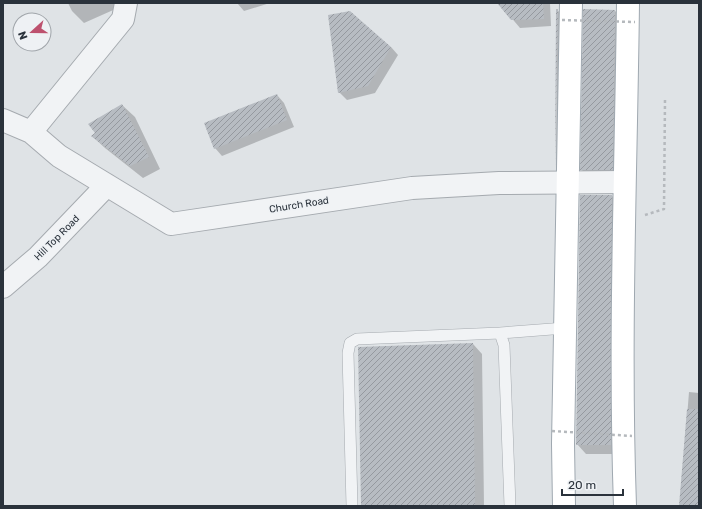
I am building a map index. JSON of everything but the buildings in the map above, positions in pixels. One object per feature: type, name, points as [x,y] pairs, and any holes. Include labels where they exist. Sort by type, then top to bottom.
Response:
[{"type":"main road","points":[[564,506],[568,182],[566,12]]},
{"type":"main road","points":[[625,506],[623,445],[624,182],[631,13]]},
{"type":"street","points":[[31,132],[122,19],[126,3]]},
{"type":"street","name":"Church Road","points":[[3,120],[31,132],[59,156],[172,224],[412,188],[499,183],[624,182]]},
{"type":"street","name":"Hill Top Road","points":[[3,287],[38,258],[107,185]]},
{"type":"lane","points":[[352,506],[348,352],[350,343],[356,339],[500,333],[565,328]]},
{"type":"lane","points":[[500,333],[504,345],[510,506]]},
{"type":"path","points":[[566,12],[631,13]]},
{"type":"path","points":[[624,223],[664,209],[665,100]]},
{"type":"path","points":[[552,431],[632,436]]}]
